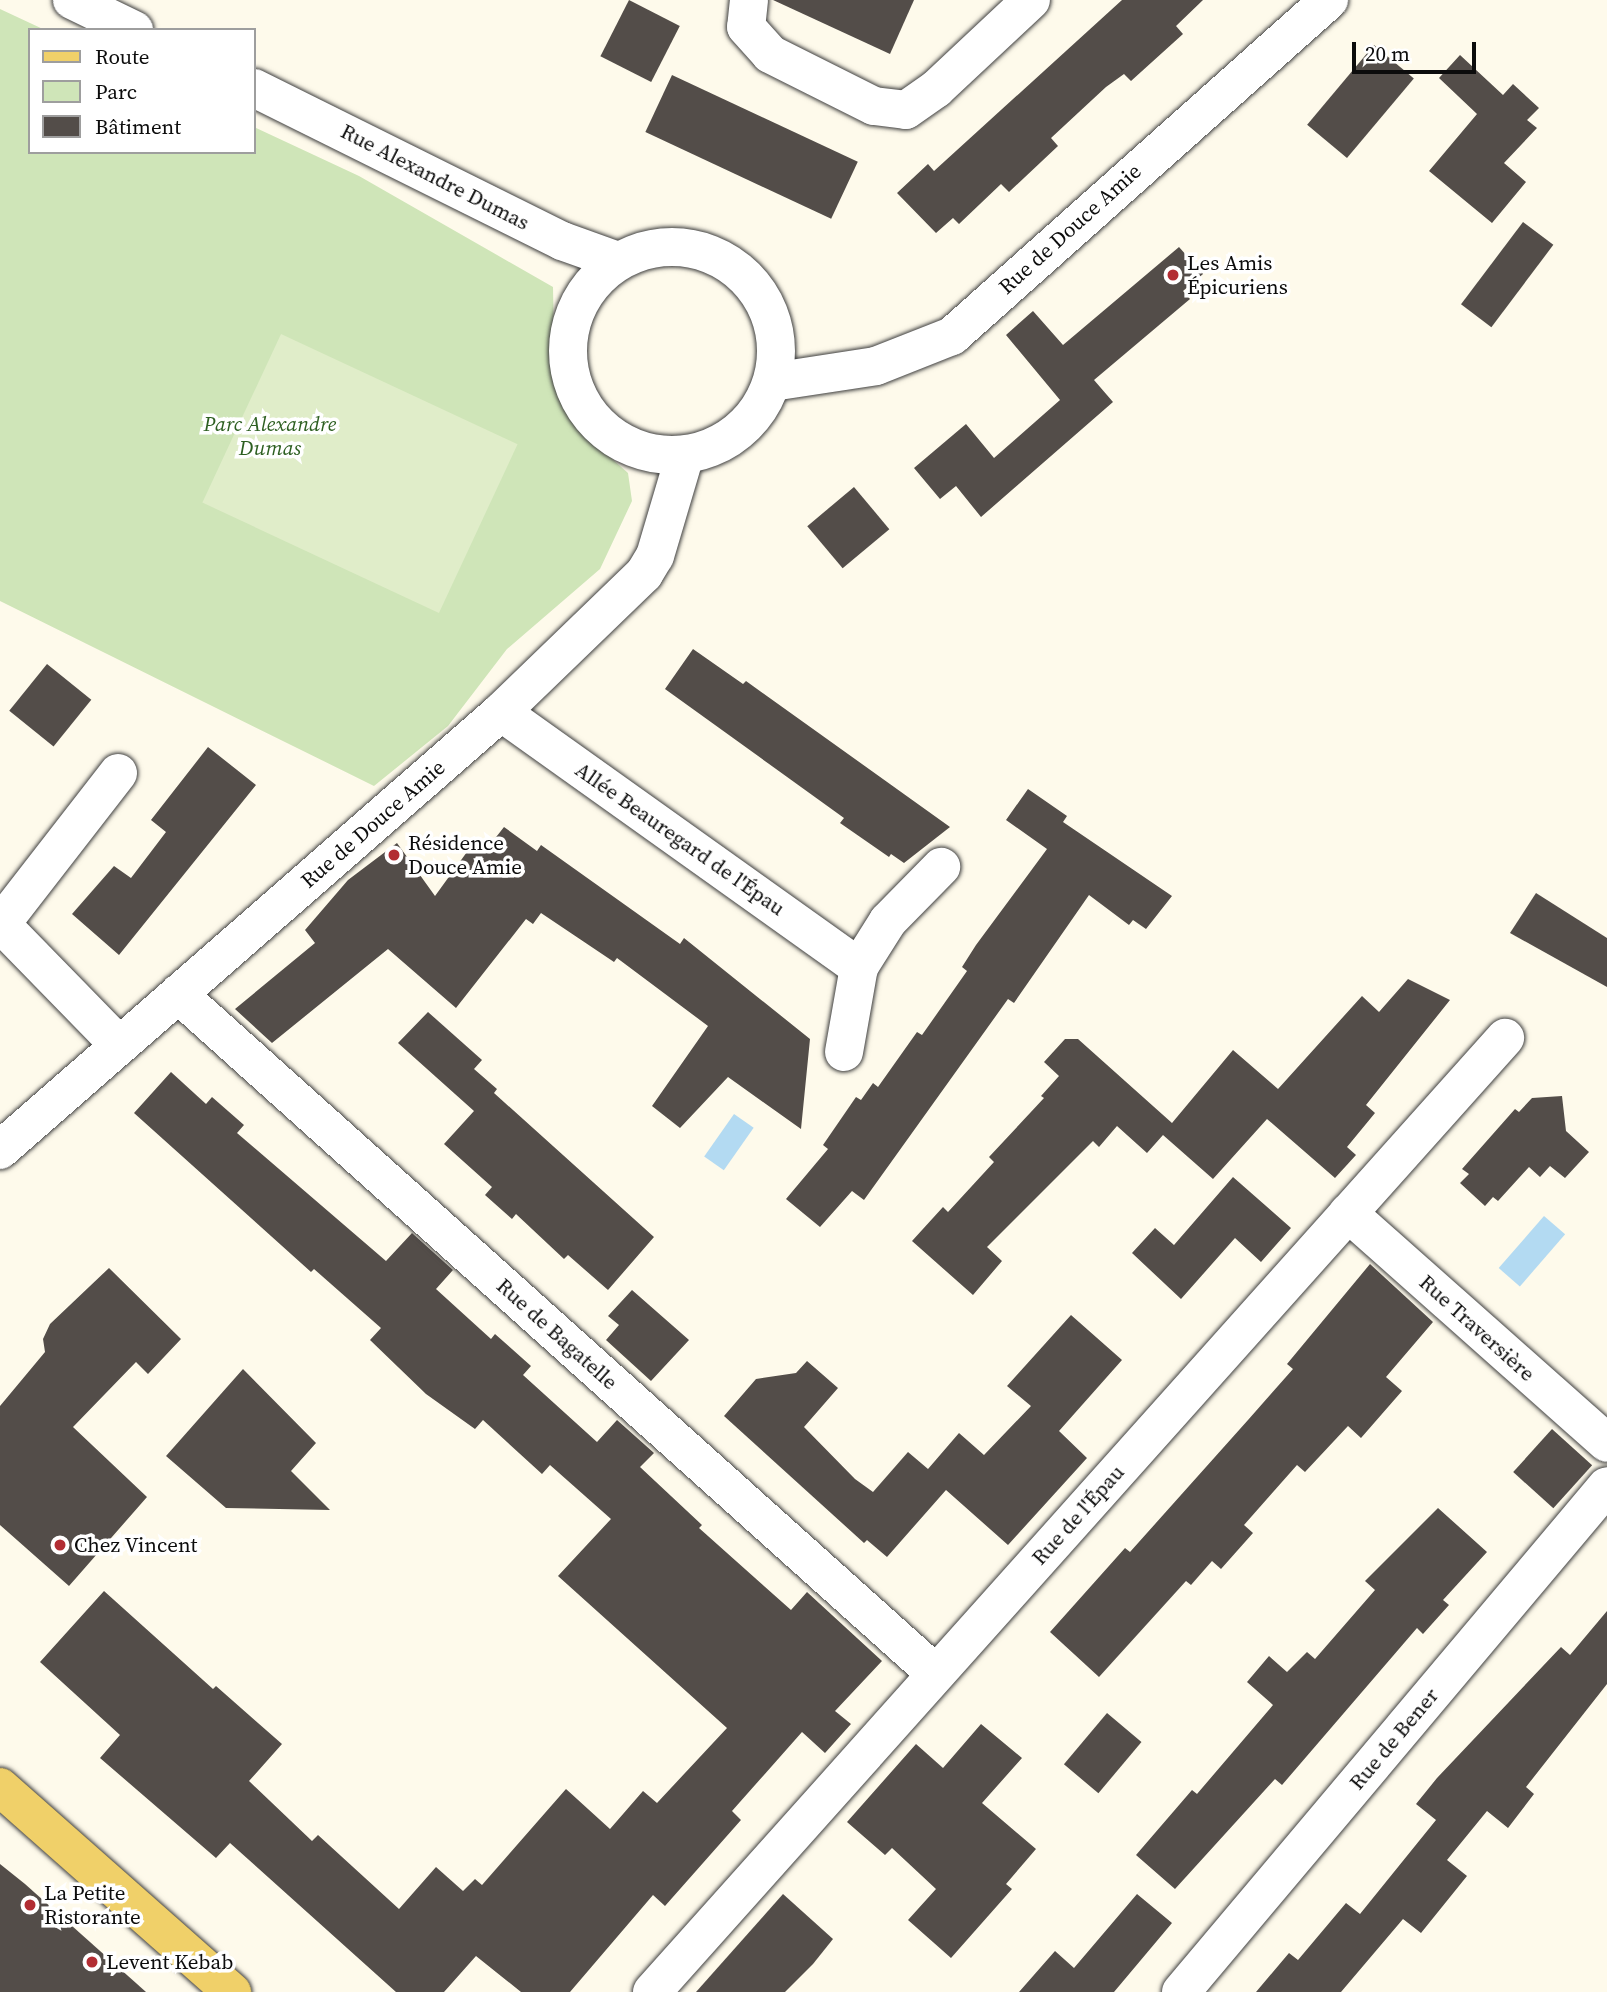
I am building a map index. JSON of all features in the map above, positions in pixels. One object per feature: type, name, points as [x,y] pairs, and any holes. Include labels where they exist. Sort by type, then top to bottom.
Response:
[{"type":"main road","points":[[0,1787],[232,1992]]},
{"type":"street","points":[[72,0],[130,28]]},
{"type":"street","points":[[749,0],[746,27],[770,54],[874,106],[906,110],[936,89],[1031,0]]},
{"type":"street","name":"Rue de Douce Amie","points":[[772,382],[876,366],[952,336],[1329,0]]},
{"type":"street","name":"Rue Alexandre Dumas","points":[[256,89],[562,241],[618,261]]},
{"type":"street","points":[[687,247],[722,258],[741,273],[769,311],[777,346],[772,382],[753,418],[720,444],[685,455],[650,453],[617,440],[591,416],[574,385],[568,351],[573,315],[591,285],[618,261],[651,248],[687,247]]},
{"type":"street","name":"Rue de Douce Amie","points":[[0,1150],[118,1044],[501,712],[644,574],[655,556],[685,455]]},
{"type":"street","name":"Allée Beauregard de l'Épau","points":[[501,712],[859,967]]},
{"type":"street","points":[[118,772],[1,924],[118,1044]]},
{"type":"street","points":[[845,1052],[859,967],[888,921],[941,867]]},
{"type":"street","name":"Rue de Bagatelle","points":[[178,994],[936,1674]]},
{"type":"street","name":"Rue de l'Épau","points":[[652,1992],[1505,1038]]},
{"type":"street","name":"Rue Traversière","points":[[1348,1213],[1607,1443]]},
{"type":"street","name":"Rue de Bener","points":[[1181,1992],[1607,1486]]},
{"type":"green space","name":"Parc Alexandre Dumas","points":[[0,9],[41,28],[28,28],[28,154],[256,154],[256,128],[359,176],[553,287],[554,340],[565,405],[595,444],[628,473],[632,501],[600,569],[507,649],[448,726],[374,786],[0,601]]},
{"type":"green space","points":[[281,334],[518,444],[439,613],[202,503]]},
{"type":"water","points":[[734,1114],[754,1128],[724,1170],[704,1157]]},
{"type":"water","points":[[1544,1216],[1565,1234],[1520,1286],[1499,1268]]},
{"type":"building","points":[[629,0],[680,26],[651,82],[600,56]]},
{"type":"building","points":[[773,0],[914,0],[890,54]]},
{"type":"building","points":[[1122,0],[1203,0],[1176,26],[1183,34],[1131,81],[1124,74],[1106,87],[1051,138],[1058,146],[1009,192],[1001,184],[959,224],[953,218],[936,233],[897,193],[928,164],[934,171]]},
{"type":"building","points":[[1374,45],[1414,78],[1347,158],[1307,125]]},
{"type":"building","points":[[1460,55],[1503,95],[1513,84],[1539,108],[1527,120],[1537,128],[1504,163],[1526,182],[1492,223],[1429,171],[1477,114],[1439,78]]},
{"type":"building","points":[[672,75],[858,162],[831,219],[645,132]]},
{"type":"building","points":[[1523,222],[1553,245],[1491,327],[1461,304]]},
{"type":"building","points":[[1179,247],[1203,274],[1183,291],[1190,299],[1094,380],[1113,402],[981,517],[956,486],[940,499],[914,468],[966,424],[994,458],[1060,400],[1006,335],[1033,311],[1063,345]]},
{"type":"building","points":[[854,487],[889,529],[843,568],[807,526]]},
{"type":"building","points":[[693,649],[743,684],[746,681],[950,827],[904,863],[891,854],[889,857],[840,823],[844,818],[665,689]]},
{"type":"building","points":[[47,664],[91,700],[54,747],[9,711]]},
{"type":"building","points":[[208,747],[256,785],[119,955],[72,914],[114,866],[131,878],[166,832],[151,820]]},
{"type":"building","points":[[1028,789],[1067,816],[1063,822],[1172,896],[1146,929],[1133,920],[1129,925],[1089,895],[1014,1003],[1008,999],[864,1200],[852,1191],[820,1227],[786,1199],[828,1149],[823,1145],[856,1097],[861,1100],[873,1083],[878,1087],[917,1032],[922,1035],[967,971],[962,967],[976,945],[1047,849],[1006,820]]},
{"type":"building","points":[[504,827],[537,851],[541,845],[680,944],[684,938],[810,1039],[801,1129],[728,1077],[680,1128],[652,1106],[708,1026],[617,958],[614,962],[541,913],[533,924],[526,919],[456,1008],[388,949],[272,1043],[235,1009],[315,943],[305,930],[348,880],[397,843],[435,896],[472,845],[493,841]]},
{"type":"building","points":[[1536,893],[1607,938],[1607,987],[1510,933]]},
{"type":"building","points":[[1408,979],[1450,1000],[1366,1105],[1375,1113],[1347,1147],[1356,1155],[1335,1178],[1267,1119],[1213,1179],[1163,1135],[1147,1153],[1117,1126],[1099,1147],[1093,1141],[987,1247],[1002,1261],[973,1295],[912,1241],[943,1207],[948,1212],[994,1162],[989,1157],[1044,1098],[1041,1096],[1059,1076],[1044,1062],[1065,1039],[1078,1039],[1172,1123],[1233,1050],[1278,1089],[1362,996],[1379,1012]]},
{"type":"building","points":[[428,1012],[482,1060],[474,1069],[497,1089],[494,1093],[654,1237],[608,1290],[568,1255],[564,1259],[516,1214],[512,1219],[485,1195],[492,1187],[444,1144],[474,1111],[398,1043]]},
{"type":"building","points":[[171,1072],[206,1104],[212,1097],[244,1125],[237,1133],[386,1261],[412,1233],[453,1270],[436,1289],[491,1339],[495,1334],[531,1366],[523,1375],[597,1442],[617,1420],[654,1453],[640,1467],[702,1525],[699,1528],[791,1610],[807,1592],[882,1661],[835,1711],[851,1724],[825,1753],[802,1732],[732,1811],[741,1820],[665,1906],[653,1895],[570,1992],[521,1992],[476,1956],[444,1992],[396,1992],[230,1843],[216,1858],[100,1758],[120,1735],[40,1662],[104,1591],[213,1689],[216,1686],[282,1744],[249,1781],[312,1841],[318,1835],[399,1909],[436,1867],[463,1891],[475,1879],[482,1885],[566,1789],[610,1829],[643,1791],[657,1803],[727,1728],[558,1576],[611,1519],[550,1465],[542,1474],[483,1420],[475,1429],[426,1394],[370,1340],[381,1328],[314,1269],[311,1272],[134,1113]]},
{"type":"building","points":[[1562,1096],[1566,1131],[1589,1152],[1565,1178],[1550,1166],[1540,1177],[1529,1167],[1498,1201],[1493,1197],[1485,1206],[1460,1183],[1469,1174],[1462,1169],[1515,1109],[1519,1112],[1532,1098]]},
{"type":"building","points":[[1233,1177],[1291,1228],[1261,1262],[1235,1238],[1181,1299],[1132,1253],[1155,1228],[1174,1245]]},
{"type":"building","points":[[1370,1264],[1433,1322],[1386,1377],[1402,1391],[1361,1438],[1348,1426],[1305,1472],[1297,1465],[1244,1525],[1253,1533],[1221,1569],[1212,1561],[1191,1585],[1186,1581],[1099,1677],[1050,1632],[1125,1548],[1130,1552],[1293,1369],[1287,1364]]},
{"type":"building","points":[[109,1268],[181,1339],[148,1374],[136,1362],[73,1427],[147,1497],[69,1586],[0,1525],[0,1406],[45,1352],[43,1339],[50,1324]]},
{"type":"building","points":[[632,1290],[689,1340],[651,1381],[606,1340],[619,1325],[608,1316]]},
{"type":"building","points":[[1071,1315],[1122,1360],[1059,1431],[1087,1458],[1008,1545],[946,1490],[887,1557],[867,1540],[864,1543],[724,1416],[756,1379],[796,1373],[807,1361],[838,1388],[804,1427],[855,1479],[873,1492],[908,1452],[928,1469],[959,1433],[984,1455],[1031,1406],[1007,1386]]},
{"type":"building","points":[[243,1369],[316,1443],[291,1471],[330,1510],[226,1508],[166,1456]]},
{"type":"building","points":[[1552,1429],[1592,1465],[1553,1508],[1513,1472]]},
{"type":"building","points":[[1438,1508],[1487,1552],[1443,1600],[1449,1605],[1423,1634],[1417,1628],[1282,1785],[1275,1779],[1175,1889],[1136,1855],[1192,1790],[1197,1794],[1273,1705],[1247,1682],[1269,1656],[1287,1672],[1307,1652],[1315,1659],[1375,1590],[1365,1581]]},
{"type":"building","points":[[1607,1611],[1607,1684],[1526,1787],[1534,1794],[1508,1828],[1487,1811],[1447,1860],[1467,1876],[1421,1933],[1403,1919],[1341,1992],[1256,1992],[1289,1953],[1298,1960],[1346,1903],[1360,1914],[1436,1820],[1416,1804],[1437,1778],[1561,1647],[1570,1655]]},
{"type":"building","points":[[1107,1713],[1141,1742],[1098,1793],[1064,1764]]},
{"type":"building","points":[[981,1724],[1022,1758],[982,1803],[1036,1849],[1006,1884],[1012,1889],[951,1958],[908,1920],[936,1889],[892,1848],[885,1855],[847,1822],[916,1744],[943,1768]]},
{"type":"building","points":[[0,1864],[25,1884],[146,1992],[0,1992]]},
{"type":"building","points":[[783,1894],[833,1939],[813,1964],[785,1992],[696,1992]]},
{"type":"building","points":[[1137,1894],[1172,1923],[1114,1992],[1019,1992],[1055,1951],[1074,1968]]},
{"type":"place","name":"Les Amis Épicuriens","points":[[1173,275]]},
{"type":"place","name":"Résidence Douce Amie","points":[[394,855]]},
{"type":"place","name":"Chez Vincent","points":[[60,1545]]},
{"type":"place","name":"La Petite Ristorante","points":[[30,1905]]},
{"type":"place","name":"Levent Kebab","points":[[92,1962]]}]
